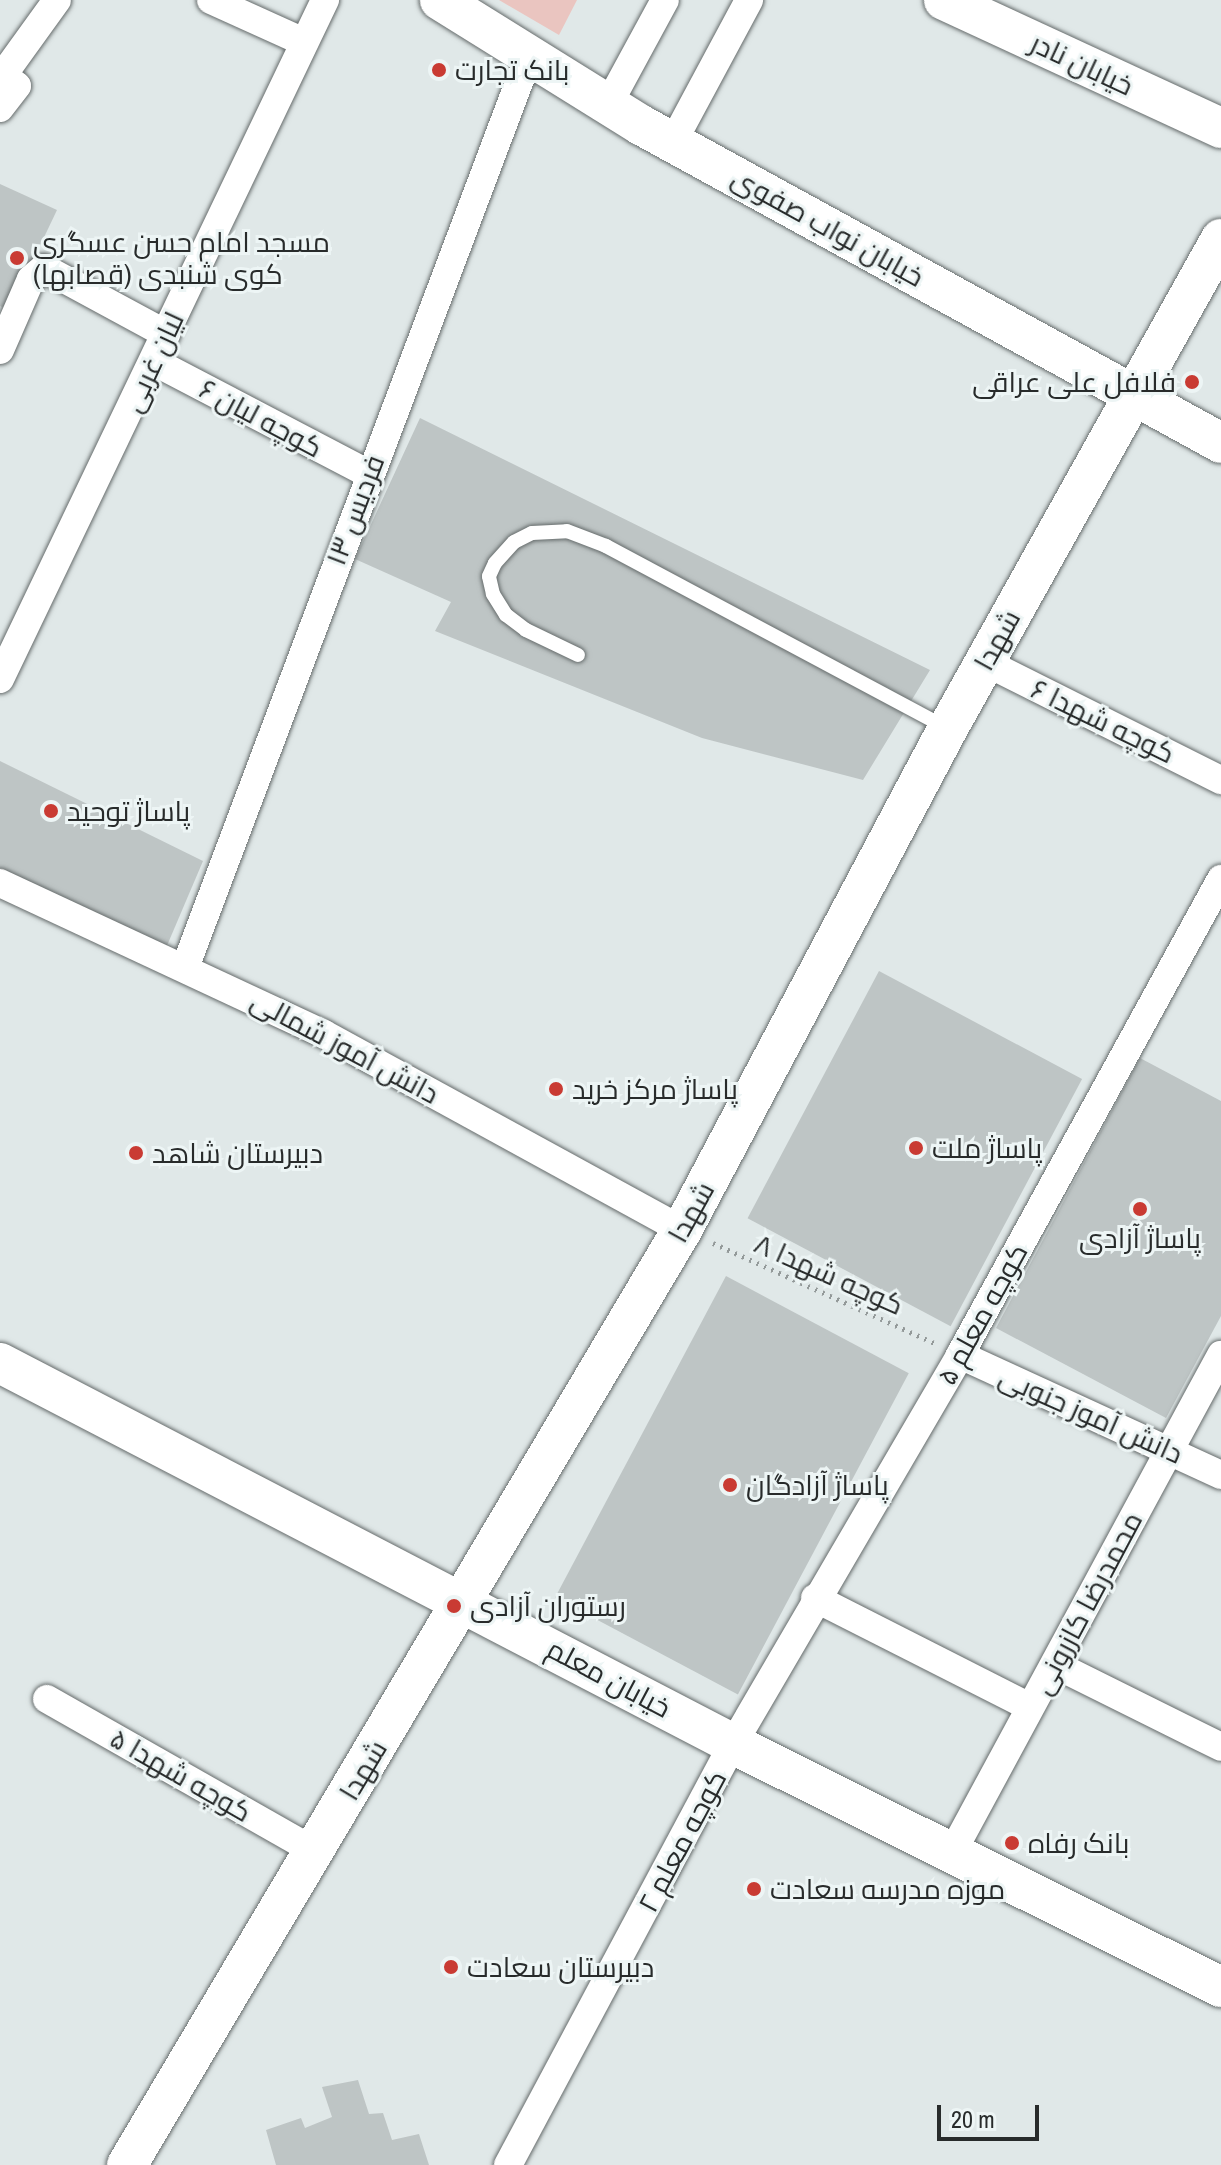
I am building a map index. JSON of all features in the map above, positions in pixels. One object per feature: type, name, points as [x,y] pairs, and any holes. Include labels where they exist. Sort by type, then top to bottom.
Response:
[{"type":"street","points":[[5,85],[57,0]]},
{"type":"street","points":[[211,0],[302,41]]},
{"type":"street","name":"لیان غربی","points":[[0,679],[166,334],[302,41],[325,0]]},
{"type":"street","name":"خیابان نواب صفوی","points":[[440,0],[673,142],[1221,443]]},
{"type":"street","points":[[608,105],[665,0]]},
{"type":"street","points":[[673,142],[749,0]]},
{"type":"street","name":"خیابان نادر","points":[[944,0],[1221,128]]},
{"type":"street","name":"فردیس ۱۳","points":[[186,965],[529,56]]},
{"type":"street","name":"شهدا","points":[[127,2165],[682,1230],[948,728],[1221,239]]},
{"type":"street","points":[[0,350],[6,317],[31,279],[44,268],[166,334]]},
{"type":"street","name":"کوچه لیان ۶","points":[[153,361],[369,474]]},
{"type":"street","name":"کوچه شهدا ۶","points":[[985,662],[1221,780]]},
{"type":"street","name":"کوچه معلم ۵","points":[[733,1744],[815,1598],[960,1355],[1221,879]]},
{"type":"street","name":"دانش آموز شمالی","points":[[0,883],[186,965],[338,1041],[682,1230]]},
{"type":"street","name":"دانش آموز جنوبی","points":[[960,1355],[1169,1447],[1221,1475]]},
{"type":"street","name":"محمدرضا کازرونی","points":[[953,1851],[1221,1355]]},
{"type":"street","name":"خیابان معلم","points":[[0,1363],[463,1600],[733,1744],[1220,1984]]},
{"type":"street","points":[[815,1598],[1030,1707]]},
{"type":"street","points":[[1056,1665],[1221,1747]]},
{"type":"street","name":"کوچه شهدا ۵","points":[[47,1699],[315,1851]]},
{"type":"street","name":"کوچه معلم ۲","points":[[508,2165],[733,1744]]},
{"type":"lane","points":[[578,655],[526,630],[506,615],[493,594],[489,576],[495,563],[514,542],[532,533],[567,531],[606,546],[948,728]]},
{"type":"path","name":"کوچه شهدا ۸","points":[[682,1230],[960,1355]]},
{"type":"shaded area","points":[[499,0],[577,0],[559,35]]},
{"type":"building","name":"مسجد امام حسن عسگری کوی شنبدی (قصابها)","points":[[0,184],[57,210],[9,311],[0,306]]},
{"type":"building","points":[[420,418],[930,670],[863,780],[702,738],[435,631],[451,602],[355,559]]},
{"type":"building","name":"پاساژ توحید","points":[[0,761],[203,861],[166,948],[0,870]]},
{"type":"building","name":"پاساژ ملت","points":[[879,971],[1082,1079],[951,1326],[748,1218]]},
{"type":"building","name":"پاساژ آزادی","points":[[1140,1058],[1221,1101],[1221,1316],[1166,1418],[996,1328]]},
{"type":"building","name":"پاساژ آزادگان","points":[[726,1276],[909,1373],[738,1695],[555,1597]]},
{"type":"building","points":[[358,2080],[369,2114],[383,2113],[392,2140],[419,2134],[429,2165],[276,2165],[266,2130],[301,2118],[305,2128],[332,2117],[322,2087]]},
{"type":"place","name":"بانک تجارت","points":[[439,70]]},
{"type":"place","name":"مسجد امام حسن عسگری کوی شنبدی (قصابها)","points":[[17,258]]},
{"type":"place","name":"فلافل علی عراقی","points":[[1192,382]]},
{"type":"place","name":"پاساژ توحید","points":[[51,811]]},
{"type":"place","name":"پاساژ مرکز خرید","points":[[556,1089]]},
{"type":"place","name":"پاساژ ملت","points":[[916,1148]]},
{"type":"place","name":"دبیرستان شاهد","points":[[136,1153]]},
{"type":"place","name":"پاساژ آزادی","points":[[1140,1209]]},
{"type":"place","name":"پاساژ آزادگان","points":[[730,1485]]},
{"type":"place","name":"رستوران آزادی","points":[[454,1606]]},
{"type":"place","name":"بانک رفاه","points":[[1012,1843]]},
{"type":"place","name":"موزه مدرسه سعادت","points":[[754,1889]]},
{"type":"place","name":"دبیرستان سعادت","points":[[451,1967]]}]
